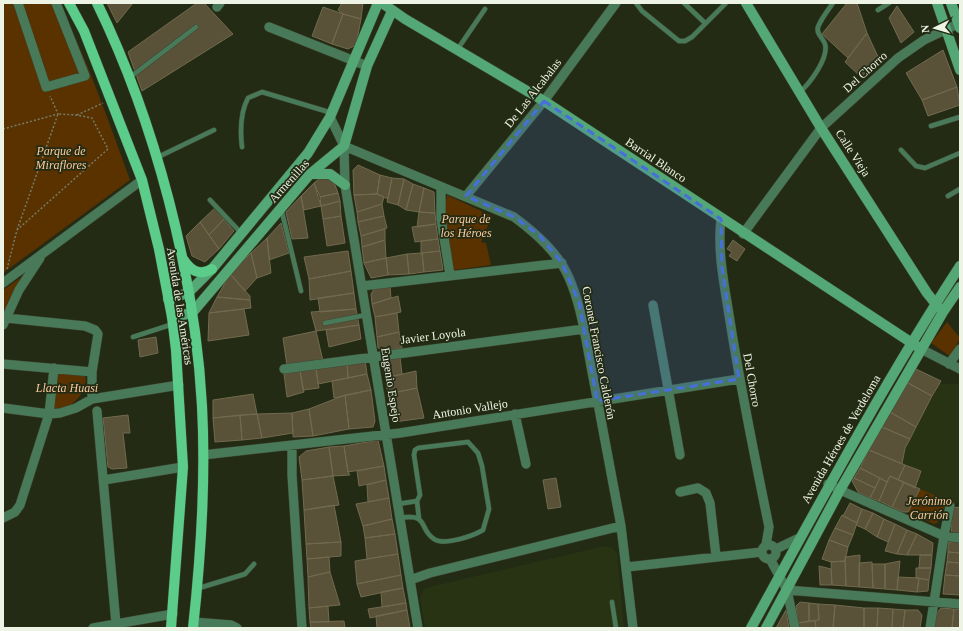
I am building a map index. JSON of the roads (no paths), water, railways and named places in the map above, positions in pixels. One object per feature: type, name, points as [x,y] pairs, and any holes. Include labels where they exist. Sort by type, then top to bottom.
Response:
[{"type":"main road","name":"Avenida de las Américas","points":[[69,3],[84,31],[112,99],[142,180],[172,321],[179,385],[183,467],[171,628]]},
{"type":"main road","name":"Avenida de las Américas","points":[[97,3],[110,29],[156,158],[182,257],[192,312],[201,393],[203,456],[201,535],[194,625]]},
{"type":"main road","name":"Armenillas","points":[[188,293],[212,269],[242,234],[308,153],[331,115],[378,3]]},
{"type":"main road","name":"Barrial Blanco","points":[[382,3],[392,11],[544,101],[743,234],[921,349]]},
{"type":"main road","name":"Calle Vieja","points":[[746,3],[821,128],[927,293],[943,312]]},
{"type":"main road","points":[[937,3],[960,70]]},
{"type":"main road","points":[[951,3],[960,25]]},
{"type":"main road","points":[[344,146],[367,66],[392,11]]},
{"type":"main road","name":"Armenillas","points":[[192,312],[310,174],[344,146]]},
{"type":"main road","points":[[310,174],[330,174],[345,185]]},
{"type":"main road","points":[[182,257],[189,267],[196,272],[204,273],[212,269]]},
{"type":"main road","name":"Avenida Héroes de Verdeloma","points":[[751,628],[828,484],[935,303],[960,266]]},
{"type":"main road","name":"Avenida Héroes de Verdeloma","points":[[766,628],[840,490],[921,349],[960,287]]},
{"type":"main road","points":[[168,298],[188,293]]},
{"type":"main road","points":[[172,321],[192,312]]},
{"type":"street","points":[[18,3],[46,87],[85,76],[56,3]]},
{"type":"street","name":"De Las Alcabalas","points":[[466,196],[544,101],[616,3]]},
{"type":"street","name":"Del Chorro","points":[[743,234],[821,128],[886,68],[912,48],[946,28],[960,25]]},
{"type":"street","points":[[269,27],[367,66]]},
{"type":"street","points":[[331,115],[344,146]]},
{"type":"street","name":"Eugenio Espejo","points":[[344,146],[345,185],[368,314],[418,628]]},
{"type":"street","name":"Coronel Francisco Calderón","points":[[344,146],[441,188],[466,196],[514,217],[539,235],[562,263],[572,282],[579,303],[584,329],[621,526],[627,568],[632,628]]},
{"type":"street","points":[[3,283],[142,180]]},
{"type":"street","points":[[441,188],[441,219],[450,275]]},
{"type":"street","name":"Del Chorro","points":[[721,219],[720,231],[722,267],[739,379],[769,527],[764,548]]},
{"type":"street","points":[[43,254],[19,290],[4,322],[85,326],[95,330],[98,334],[92,372],[92,399]]},
{"type":"street","points":[[362,286],[562,263]]},
{"type":"street","points":[[653,305],[680,455]]},
{"type":"street","name":"Javier Loyola","points":[[284,369],[584,329]]},
{"type":"street","points":[[949,364],[960,348]]},
{"type":"street","points":[[921,349],[960,369]]},
{"type":"street","points":[[3,364],[92,372]]},
{"type":"street","points":[[3,518],[15,512],[20,505],[49,414],[54,368]]},
{"type":"street","name":"Antonio Vallejo","points":[[203,456],[386,434],[739,379]]},
{"type":"street","points":[[3,408],[49,414],[69,411],[92,399],[179,385]]},
{"type":"street","points":[[97,412],[116,624]]},
{"type":"street","points":[[515,414],[526,464]]},
{"type":"street","points":[[292,446],[292,475],[302,628]]},
{"type":"street","points":[[104,480],[183,467]]},
{"type":"street","points":[[828,484],[944,536],[960,538]]},
{"type":"street","points":[[680,492],[698,488],[706,493],[710,503],[716,556]]},
{"type":"street","points":[[930,628],[933,602],[950,506]]},
{"type":"street","points":[[410,580],[430,573],[621,526]]},
{"type":"street","points":[[776,549],[799,538]]},
{"type":"street","points":[[627,568],[764,548],[771,544],[776,549],[776,556],[770,559],[764,557],[764,548]]},
{"type":"street","points":[[770,559],[778,577],[787,590],[795,628]]},
{"type":"street","points":[[787,590],[960,604]]},
{"type":"street","points":[[93,628],[173,614]]},
{"type":"street","points":[[194,625],[231,625],[236,628]]},
{"type":"lane","points":[[636,3],[642,12],[679,41],[685,41],[692,37],[726,3]]},
{"type":"lane","points":[[684,3],[705,23]]},
{"type":"lane","points":[[800,92],[808,85],[826,51],[825,43],[818,32],[818,27],[833,3]]},
{"type":"lane","points":[[878,10],[889,3]]},
{"type":"lane","points":[[457,50],[485,9]]},
{"type":"lane","points":[[129,79],[196,27]]},
{"type":"lane","points":[[242,147],[240,130],[243,107],[248,98],[262,92],[331,115]]},
{"type":"lane","points":[[931,126],[960,117]]},
{"type":"lane","points":[[156,158],[214,130]]},
{"type":"lane","points":[[902,150],[916,166],[925,168],[960,153]]},
{"type":"lane","points":[[948,196],[960,189]]},
{"type":"lane","points":[[210,200],[242,234]]},
{"type":"lane","points":[[281,208],[301,291]]},
{"type":"lane","points":[[325,323],[368,314]]},
{"type":"lane","points":[[132,337],[172,321]]},
{"type":"lane","points":[[400,518],[412,516],[419,519],[434,539],[442,542],[475,535],[483,530],[489,509],[480,459],[478,453],[468,442],[462,441],[418,448],[415,450],[420,494],[417,501],[419,519]]},
{"type":"lane","points":[[398,504],[417,501]]},
{"type":"lane","points":[[196,589],[246,574],[254,564]]},
{"type":"lane","points":[[612,602],[616,628]]},
{"type":"park label","name":"Parque de Miraflores","points":[[61,158]]},
{"type":"park label","name":"Parque de los Héroes","points":[[466,226]]},
{"type":"park label","name":"Llacta Huasi","points":[[67,388]]},
{"type":"park label","name":"Jerónimo Carrión","points":[[929,508]]}]
